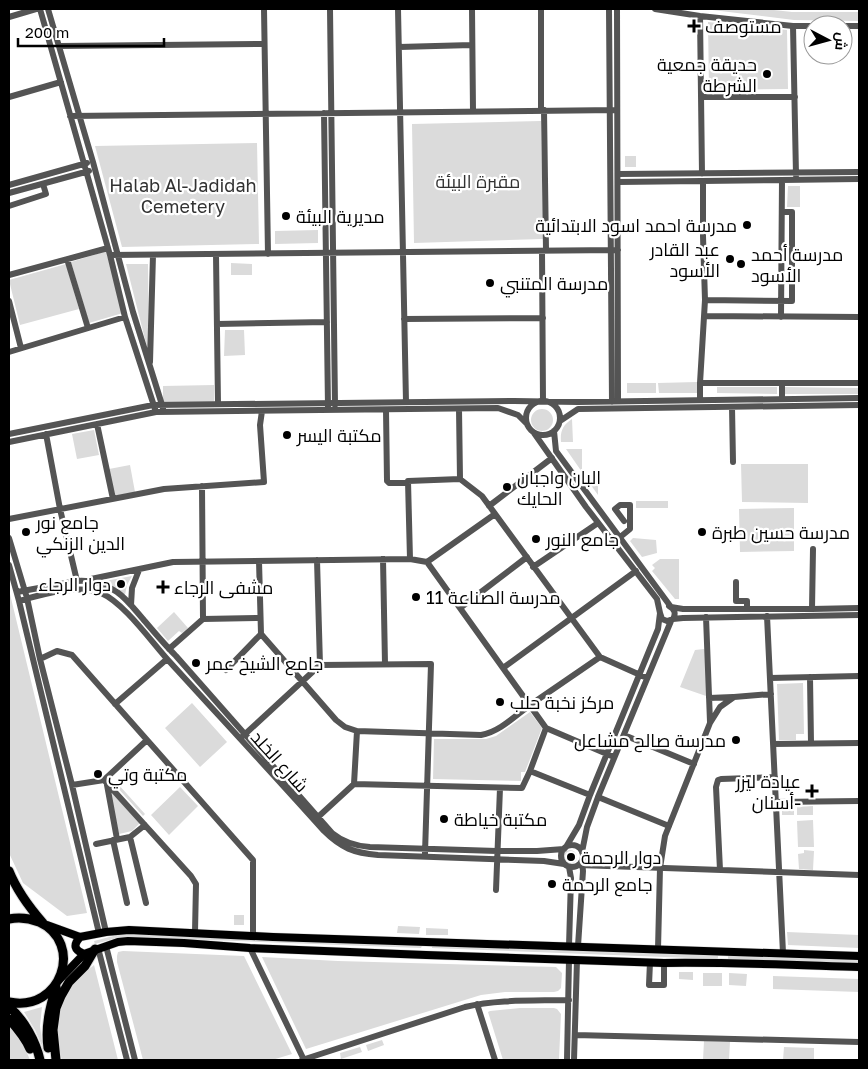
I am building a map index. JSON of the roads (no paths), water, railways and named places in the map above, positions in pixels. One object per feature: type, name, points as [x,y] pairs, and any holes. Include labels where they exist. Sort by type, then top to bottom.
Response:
[{"type":"highway","points":[[9,871],[13,883],[27,904],[44,925],[54,933],[60,944],[63,956],[63,968],[50,1007],[46,1029],[51,1060]]},
{"type":"highway","points":[[9,920],[16,917],[31,919],[44,925]]},
{"type":"highway","points":[[56,1060],[53,1030],[56,1008],[69,982],[100,948]]},
{"type":"highway","points":[[9,1002],[17,1004],[30,1003],[41,998],[59,980]]},
{"type":"highway","points":[[9,1007],[15,1012],[30,1034],[40,1060]]},
{"type":"highway","points":[[9,1019],[26,1040],[34,1060]]},
{"type":"main road","points":[[44,925],[80,937],[103,932],[129,930],[253,936],[859,956]]},
{"type":"main road","points":[[184,943],[185,932]]},
{"type":"main road","points":[[80,937],[76,941],[75,946],[78,952],[84,954]]},
{"type":"main road","points":[[59,980],[84,954],[118,942],[128,941],[426,955],[859,967]]},
{"type":"main road","points":[[426,955],[427,941]]},
{"type":"main road","points":[[723,951],[723,962]]},
{"type":"street","points":[[9,17],[38,9],[61,82],[110,255],[125,317],[155,408]]},
{"type":"street","points":[[48,9],[133,312],[163,408]]},
{"type":"street","points":[[264,9],[268,254]]},
{"type":"street","points":[[330,9],[328,113],[331,406]]},
{"type":"street","points":[[398,9],[406,402]]},
{"type":"street","points":[[472,9],[473,111]]},
{"type":"street","points":[[540,9],[543,110],[544,401]]},
{"type":"street","points":[[609,9],[615,402]]},
{"type":"street","points":[[614,250],[618,178],[617,9]]},
{"type":"street","points":[[655,9],[700,16],[803,26]]},
{"type":"street","points":[[700,16],[705,300],[700,400]]},
{"type":"street","points":[[793,26],[796,176]]},
{"type":"street","points":[[58,46],[264,44]]},
{"type":"street","points":[[399,47],[472,45]]},
{"type":"street","points":[[9,98],[61,82]]},
{"type":"street","points":[[701,97],[795,97]]},
{"type":"street","points":[[70,116],[617,110]]},
{"type":"street","points":[[9,185],[92,162]]},
{"type":"street","points":[[9,193],[94,169]]},
{"type":"street","points":[[618,178],[796,176],[859,172]]},
{"type":"street","points":[[702,177],[782,180],[796,176],[859,179]]},
{"type":"street","points":[[781,317],[782,180]]},
{"type":"street","points":[[9,206],[46,194],[43,184]]},
{"type":"street","points":[[705,300],[792,301],[792,212],[782,212]]},
{"type":"street","points":[[9,275],[108,248]]},
{"type":"street","points":[[110,255],[614,250]]},
{"type":"street","points":[[330,253],[327,322],[331,406]]},
{"type":"street","points":[[150,367],[153,255]]},
{"type":"street","points":[[216,255],[218,404]]},
{"type":"street","points":[[67,259],[88,328]]},
{"type":"street","points":[[9,301],[21,348]]},
{"type":"street","points":[[704,316],[859,317]]},
{"type":"street","points":[[9,352],[125,317]]},
{"type":"street","points":[[404,319],[543,318]]},
{"type":"street","points":[[217,324],[327,322]]},
{"type":"street","points":[[700,383],[859,383]]},
{"type":"street","points":[[782,383],[782,399]]},
{"type":"street","points":[[381,407],[406,402],[615,402],[859,398]]},
{"type":"street","points":[[527,424],[527,413],[533,404],[544,401],[549,402],[558,410],[560,421],[554,431],[544,435],[534,433]]},
{"type":"street","points":[[163,408],[218,404],[459,409],[498,408],[518,415],[527,424],[603,529],[657,599],[660,616],[664,621],[683,618],[859,615]]},
{"type":"street","points":[[560,421],[578,409],[859,405]]},
{"type":"street","points":[[9,434],[155,408],[262,411],[331,406]]},
{"type":"street","points":[[381,407],[387,480],[389,483],[460,479],[482,496],[600,657],[647,678]]},
{"type":"street","points":[[732,407],[733,462]]},
{"type":"street","points":[[9,442],[98,424],[155,408]]},
{"type":"street","points":[[459,409],[460,479]]},
{"type":"street","points":[[9,519],[164,489],[264,482],[260,425],[262,411]]},
{"type":"street","points":[[98,424],[113,500]]},
{"type":"street","points":[[554,431],[556,451],[675,613],[614,757],[587,827],[581,864],[578,946]]},
{"type":"street","points":[[46,434],[60,509],[78,581]]},
{"type":"street","points":[[489,506],[552,458]]},
{"type":"street","points":[[408,483],[410,559]]},
{"type":"street","points":[[202,486],[203,619]]},
{"type":"street","points":[[619,538],[630,529],[630,505],[620,506],[615,509],[624,521]]},
{"type":"street","points":[[427,562],[495,514]]},
{"type":"street","points":[[533,566],[598,522]]},
{"type":"street","points":[[603,529],[609,524]]},
{"type":"street","points":[[9,538],[25,590],[40,659],[72,785],[103,932]]},
{"type":"street","points":[[812,549],[812,609]]},
{"type":"street","points":[[460,608],[527,557]]},
{"type":"street","points":[[383,559],[385,664]]},
{"type":"street","points":[[17,592],[88,580],[173,562],[383,559],[410,559],[427,562],[546,728],[614,757]]},
{"type":"street","points":[[317,560],[320,665]]},
{"type":"street","points":[[259,561],[261,634],[336,720],[345,727],[357,731],[487,734],[496,730],[600,657]]},
{"type":"street","points":[[9,565],[103,932]]},
{"type":"street","points":[[129,616],[133,608],[132,588],[139,570]]},
{"type":"street","points":[[503,668],[636,571]]},
{"type":"street","points":[[88,580],[105,585],[118,593],[133,608],[243,736],[337,837],[351,844],[370,847],[537,851],[575,846],[582,852]]},
{"type":"street","points":[[736,582],[736,601],[747,601],[747,609]]},
{"type":"street","name":"شارع الخلد","points":[[19,601],[67,590],[92,591],[112,599],[167,659],[243,736],[324,831],[347,849],[378,855],[544,861],[566,865]]},
{"type":"street","points":[[568,946],[571,878],[561,856],[579,825],[658,628],[662,608],[668,606],[683,609],[859,608]]},
{"type":"street","points":[[767,616],[784,953]]},
{"type":"street","points":[[169,649],[203,619],[260,618]]},
{"type":"street","points":[[706,618],[710,723]]},
{"type":"street","points":[[226,670],[261,634]]},
{"type":"street","points":[[40,659],[57,651],[72,655],[253,860],[253,936]]},
{"type":"street","points":[[115,704],[167,659]]},
{"type":"street","points":[[243,736],[320,665],[431,664],[425,857]]},
{"type":"street","points":[[770,678],[859,676]]},
{"type":"street","points":[[810,677],[811,743]]},
{"type":"street","points":[[709,698],[771,694]]},
{"type":"street","points":[[658,949],[660,868],[662,851],[669,826],[710,723],[720,707],[734,697]]},
{"type":"street","points":[[318,817],[354,784],[522,788],[546,728]]},
{"type":"street","points":[[354,784],[357,731]]},
{"type":"street","points":[[624,735],[694,764]]},
{"type":"street","points":[[72,785],[105,782],[147,740]]},
{"type":"street","points":[[774,744],[859,743]]},
{"type":"street","points":[[530,771],[590,794]]},
{"type":"street","points":[[720,870],[717,783],[721,779],[775,777]]},
{"type":"street","points":[[105,782],[191,876],[196,884],[195,932]]},
{"type":"street","points":[[105,782],[127,903]]},
{"type":"street","points":[[496,890],[500,788]]},
{"type":"street","points":[[598,797],[669,826]]},
{"type":"street","points":[[776,802],[859,801]]},
{"type":"street","points":[[96,844],[130,837],[145,825]]},
{"type":"street","points":[[130,837],[146,903]]},
{"type":"street","points":[[566,865],[572,867],[581,864],[859,875]]},
{"type":"street","points":[[100,948],[127,1060]]},
{"type":"street","points":[[100,948],[135,1060]]},
{"type":"street","points":[[250,948],[303,1060],[477,1004],[569,1000]]},
{"type":"street","points":[[567,1060],[569,1000],[573,960]]},
{"type":"street","points":[[573,960],[574,1060]]},
{"type":"street","points":[[650,962],[650,985],[664,985],[664,963]]},
{"type":"street","points":[[477,1004],[495,1060]]},
{"type":"street","points":[[575,1035],[859,1042]]},
{"type":"place","name":"مستوصف","points":[[694,26]]},
{"type":"place","name":"حديقة جمعية الشرطة","points":[[767,74]]},
{"type":"place","name":"مديرية البيئة","points":[[286,216]]},
{"type":"place","name":"مدرسة احمد اسود الابتدائية","points":[[747,225]]},
{"type":"place","name":"عبد القادر الأسود","points":[[730,259]]},
{"type":"place","name":"مدرسة أحمد الأسود","points":[[741,264]]},
{"type":"place","name":"مدرسة المتنبي","points":[[490,283]]},
{"type":"place","name":"مكتبة اليسر","points":[[287,435]]},
{"type":"place","name":"البان واجبان الحايك","points":[[507,487]]},
{"type":"place","name":"جامع نور الدين الزنكي","points":[[26,532]]},
{"type":"place","name":"مدرسة حسين طبرة","points":[[702,532]]},
{"type":"place","name":"جامع النور","points":[[536,539]]},
{"type":"place","name":"دوار الرجاء","points":[[121,584]]},
{"type":"place","name":"مشفى الرجاء","points":[[163,587]]},
{"type":"place","name":"مدرسة الصناعة 11","points":[[416,597]]},
{"type":"place","name":"جامع الشيخ عمر","points":[[196,663]]},
{"type":"place","name":"مركز نخبة حلب","points":[[500,702]]},
{"type":"place","name":"مدرسة صالح مشاعل","points":[[736,740]]},
{"type":"place","name":"مكتبة وتي","points":[[98,774]]},
{"type":"place","name":"عيادة ليزر أسنان-","points":[[812,791]]},
{"type":"place","name":"مكتبة خياطة","points":[[444,819]]},
{"type":"place","name":"دوار الرحمة","points":[[571,857]]},
{"type":"place","name":"جامع الرحمة","points":[[552,884]]},
{"type":"park label","name":"مقبرة البيئة","points":[[478,181]]},
{"type":"park label","name":"Halab Al-Jadidah Cemetery","points":[[183,195]]}]
